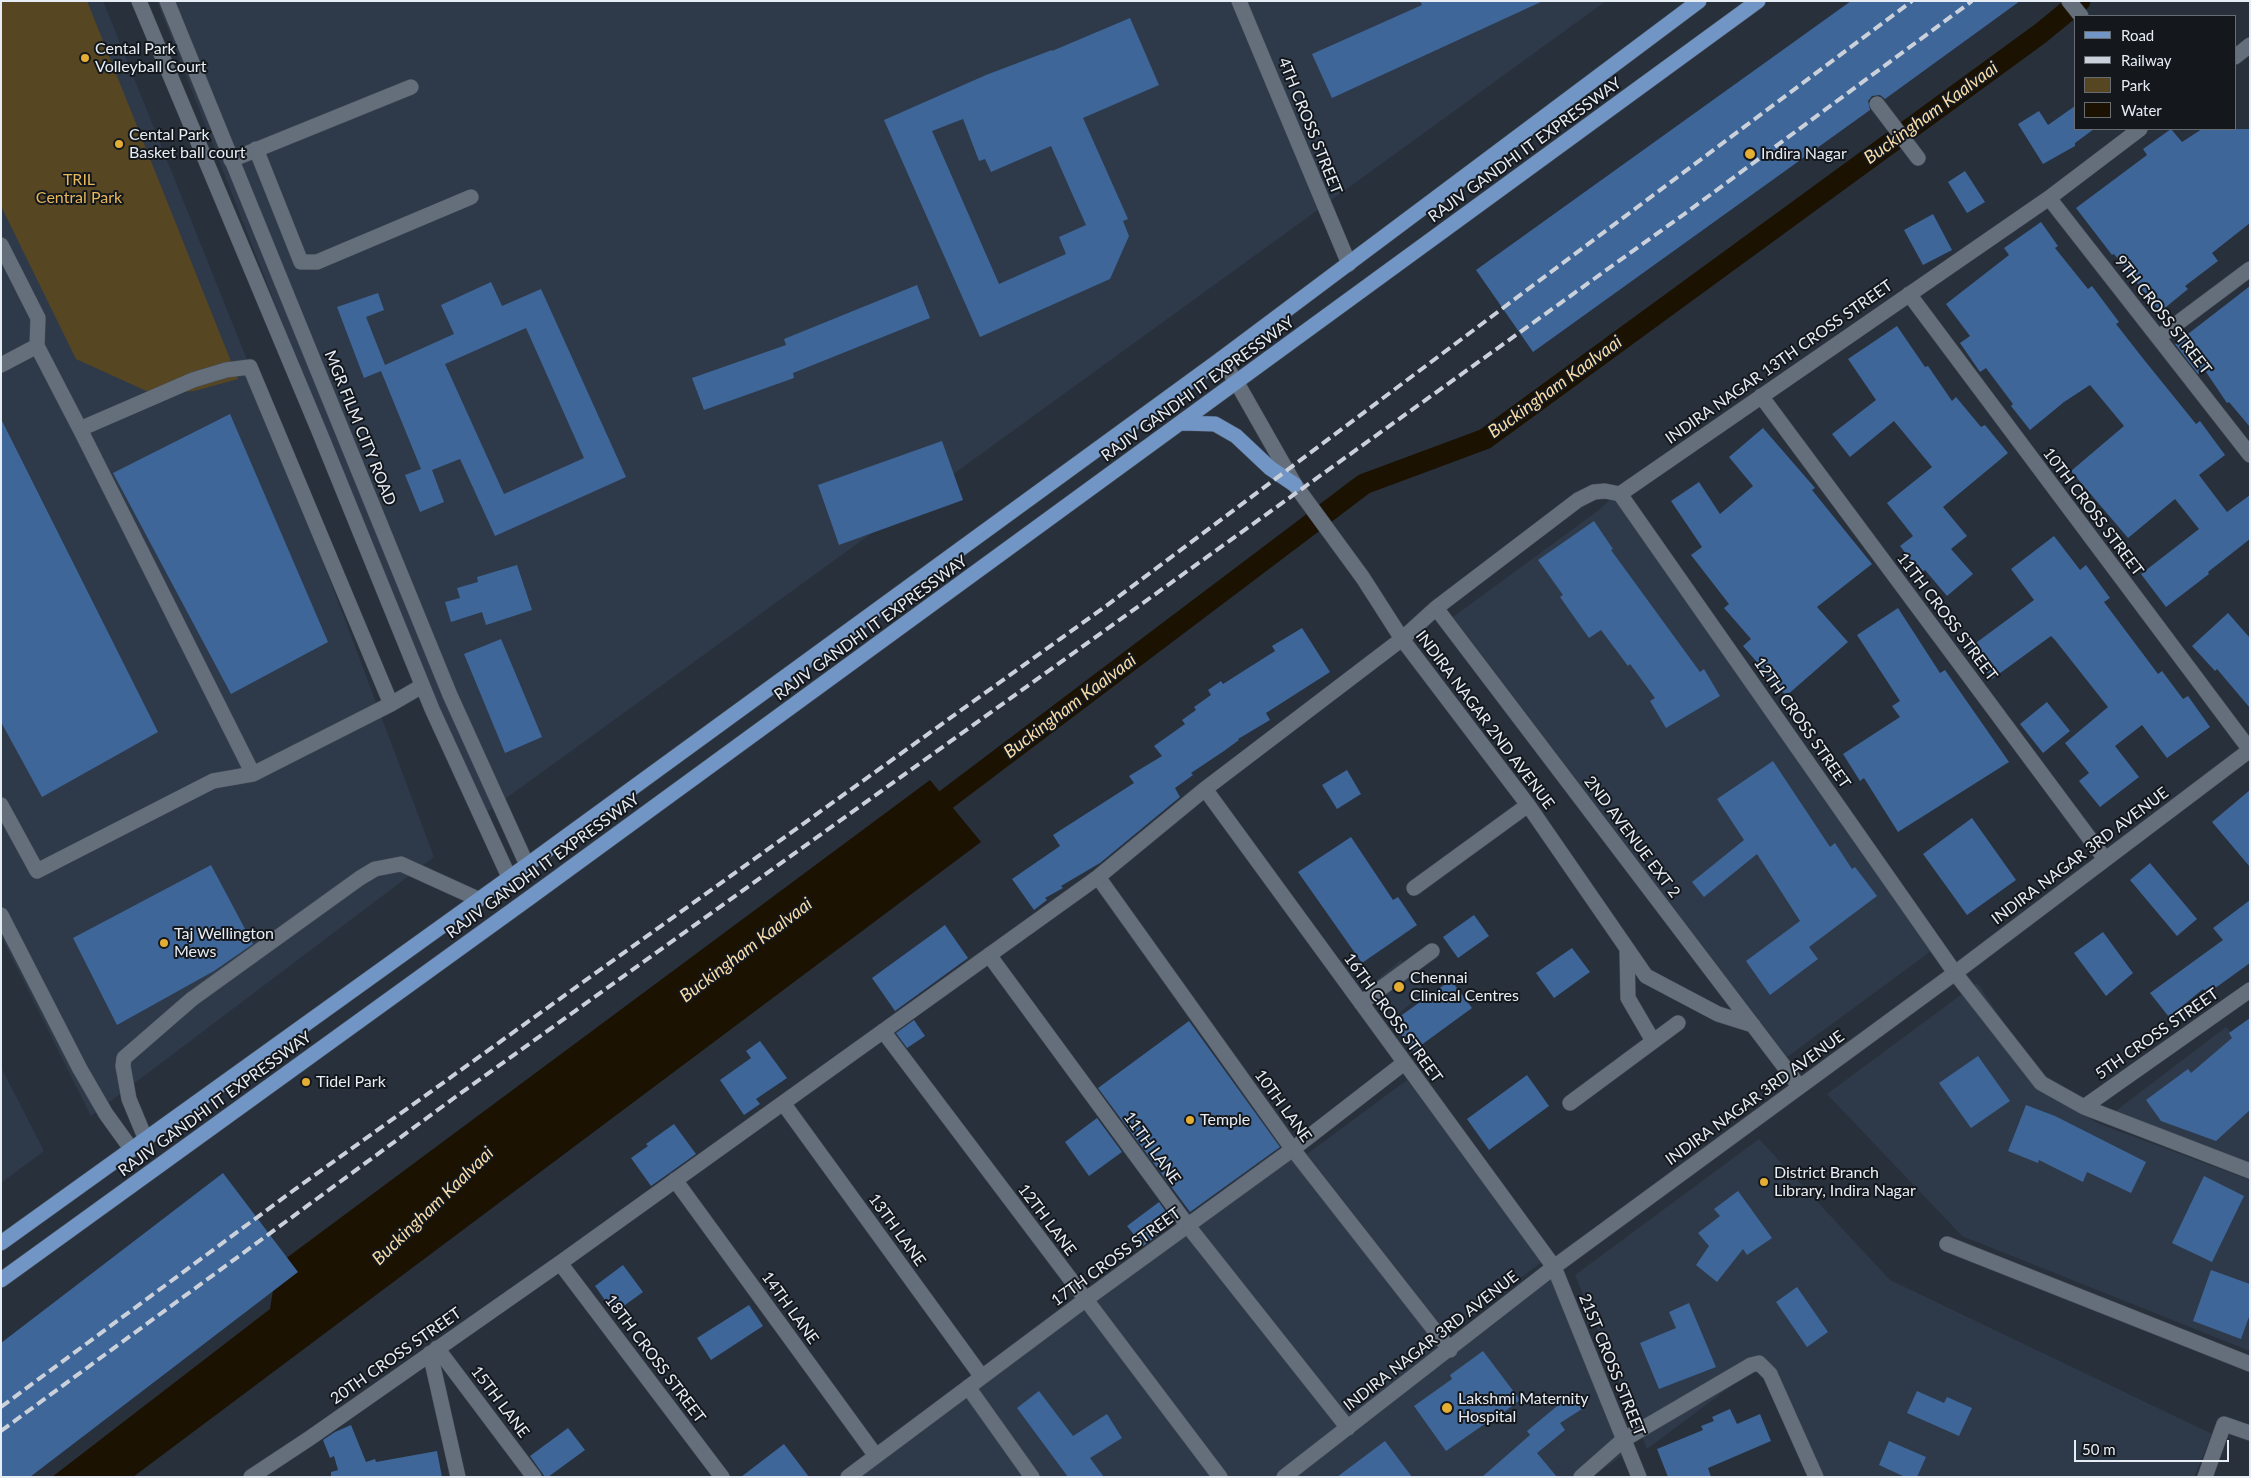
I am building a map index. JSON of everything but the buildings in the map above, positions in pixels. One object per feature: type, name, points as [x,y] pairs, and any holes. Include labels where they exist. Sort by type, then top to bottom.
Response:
[{"type":"main road","name":"RAJIV GANDHI IT EXPRESSWAY","points":[[1,1242],[146,1140],[1220,359],[1699,1]]},
{"type":"main road","name":"RAJIV GANDHI IT EXPRESSWAY","points":[[1,1280],[1237,383],[1758,1]]},
{"type":"main road","points":[[1182,423],[1215,424],[1236,436],[1270,468],[1295,486]]},
{"type":"street","points":[[139,1],[422,686],[459,772],[509,877]]},
{"type":"street","name":"MGR FILM CITY ROAD","points":[[167,1],[230,160],[450,695],[527,864]]},
{"type":"street","name":"4TH CROSS STREET","points":[[1239,1],[1349,264]]},
{"type":"street","points":[[2069,1],[2080,15]]},
{"type":"street","points":[[2236,56],[2250,46]]},
{"type":"street","points":[[230,160],[410,87]]},
{"type":"street","points":[[1877,104],[1918,158]]},
{"type":"street","name":"INDIRA NAGAR 13TH CROSS STREET","points":[[1620,494],[2049,198],[2139,130]]},
{"type":"street","points":[[256,149],[302,262],[317,262],[471,197]]},
{"type":"street","name":"9TH CROSS STREET","points":[[2049,198],[2250,454]]},
{"type":"street","points":[[1,245],[38,318],[37,346],[253,774]]},
{"type":"street","points":[[2159,338],[2250,269]]},
{"type":"street","name":"10TH CROSS STREET","points":[[1909,294],[2250,750]]},
{"type":"street","points":[[1,365],[37,346]]},
{"type":"street","name":"INDIRA NAGAR 2ND AVENUE","points":[[1220,359],[1237,383],[1295,486],[1363,578],[1402,638],[1528,805],[1646,976],[1718,1014],[1753,1025]]},
{"type":"street","points":[[80,429],[193,380],[226,370],[250,366],[391,704]]},
{"type":"street","name":"11TH CROSS STREET","points":[[1761,396],[2105,859]]},
{"type":"street","points":[[1436,608],[1578,500],[1600,491],[1620,494]]},
{"type":"street","name":"12TH CROSS STREET","points":[[1620,494],[1955,973],[2041,1083],[2084,1107],[2250,1171]]},
{"type":"street","name":"20TH CROSS STREET","points":[[252,1477],[560,1263],[1098,877],[1204,790],[1402,638],[1436,608]]},
{"type":"street","name":"2ND AVENUE EXT 2","points":[[1436,608],[1799,1086]]},
{"type":"street","points":[[1,805],[37,872],[213,781],[253,774],[391,704],[422,686]]},
{"type":"street","name":"INDIRA NAGAR 3RD AVENUE","points":[[1284,1477],[1450,1350],[1554,1267],[1955,973],[2250,750]]},
{"type":"street","name":"16TH CROSS STREET","points":[[1204,790],[1554,1267]]},
{"type":"street","points":[[1414,888],[1528,805]]},
{"type":"street","points":[[146,1140],[129,1098],[123,1066],[124,1058],[192,999],[240,964],[375,869],[401,864],[478,899]]},
{"type":"street","name":"10TH LANE","points":[[1098,877],[1194,1014],[1293,1149],[1450,1350]]},
{"type":"street","points":[[1,915],[80,1068],[106,1114],[132,1150]]},
{"type":"street","points":[[1627,949],[1628,998],[1653,1042]]},
{"type":"street","points":[[1361,1003],[1432,951]]},
{"type":"street","name":"11TH LANE","points":[[989,955],[1188,1226],[1348,1428]]},
{"type":"street","name":"5TH CROSS STREET","points":[[2084,1107],[2250,990]]},
{"type":"street","points":[[1570,1103],[1678,1023]]},
{"type":"street","name":"12TH LANE","points":[[883,1031],[1220,1477]]},
{"type":"street","name":"17TH CROSS STREET","points":[[848,1477],[1085,1300],[1293,1149],[1404,1063]]},
{"type":"street","name":"13TH LANE","points":[[783,1103],[982,1377]]},
{"type":"street","name":"14TH LANE","points":[[675,1180],[876,1456]]},
{"type":"street","points":[[1947,1244],[2250,1364]]},
{"type":"street","name":"18TH CROSS STREET","points":[[560,1263],[722,1477]]},
{"type":"street","name":"21ST CROSS STREET","points":[[1554,1267],[1638,1477]]},
{"type":"street","points":[[434,1350],[458,1477]]},
{"type":"street","name":"15TH LANE","points":[[434,1350],[534,1477]]},
{"type":"street","points":[[1581,1477],[1624,1440],[1751,1365],[1759,1363],[1770,1374],[1816,1477]]},
{"type":"street","points":[[968,1387],[1032,1477]]},
{"type":"street","points":[[2205,1477],[2224,1424],[2250,1433]]},
{"type":"shaded area","points":[[1,1],[103,1],[250,367],[434,857],[91,1116],[1,936]]},
{"type":"shaded area","points":[[157,1],[1606,1],[476,820]]},
{"type":"shaded area","points":[[1613,497],[1938,946],[1787,1057],[1453,617],[1599,510]]},
{"type":"shaded area","name":"Chennai Clinical Centres","points":[[1401,960],[1426,991],[1398,1014],[1372,984]]},
{"type":"shaded area","points":[[1977,983],[2050,1091],[2097,1123],[2250,1180],[2250,1351],[1962,1236],[1827,1094]]},
{"type":"shaded area","points":[[2226,1027],[2250,1049],[2250,1170],[2105,1119]]},
{"type":"shaded area","points":[[1,1067],[44,1151],[1,1183]]},
{"type":"shaded area","points":[[1407,1080],[1543,1261],[1447,1333],[1307,1154]]},
{"type":"shaded area","points":[[1759,1139],[1890,1280],[2212,1434],[2194,1477],[1820,1477],[1766,1360],[1647,1449],[1575,1275]]},
{"type":"shaded area","points":[[1292,1152],[1446,1348],[1347,1423],[1193,1228]]},
{"type":"shaded area","points":[[1188,1226],[1348,1428],[1284,1477],[847,1477]]},
{"type":"shaded area","points":[[1553,1277],[1627,1452],[1592,1477],[1289,1477]]},
{"type":"green space","name":"TRIL Central Park","points":[[1,1],[87,1],[238,379],[194,391],[153,394],[76,359],[1,206]]},
{"type":"water","points":[[930,780],[981,842],[133,1477],[52,1477],[270,1309],[277,1265]]},
{"type":"waterway","name":"Buckingham Kaalvaai","points":[[923,817],[1364,484],[1485,439],[2041,33],[2080,1]]},
{"type":"railway","points":[[1,1407],[294,1190],[1106,606],[1912,1]]},
{"type":"railway","points":[[1,1431],[454,1098],[1683,215],[1972,1]]},
{"type":"place","name":"Cental Park Volleyball Court","points":[[85,58]]},
{"type":"place","name":"Cental Park Basket ball court","points":[[119,144]]},
{"type":"place","name":"Indira Nagar","points":[[1750,154]]},
{"type":"place","name":"Taj Wellington Mews","points":[[164,943]]},
{"type":"place","name":"Chennai Clinical Centres","points":[[1399,987]]},
{"type":"place","name":"Tidel Park","points":[[306,1082]]},
{"type":"place","name":"Temple","points":[[1190,1120]]},
{"type":"place","name":"District Branch Library, Indira Nagar","points":[[1764,1182]]},
{"type":"place","name":"Lakshmi Maternity Hospital","points":[[1447,1408]]}]
